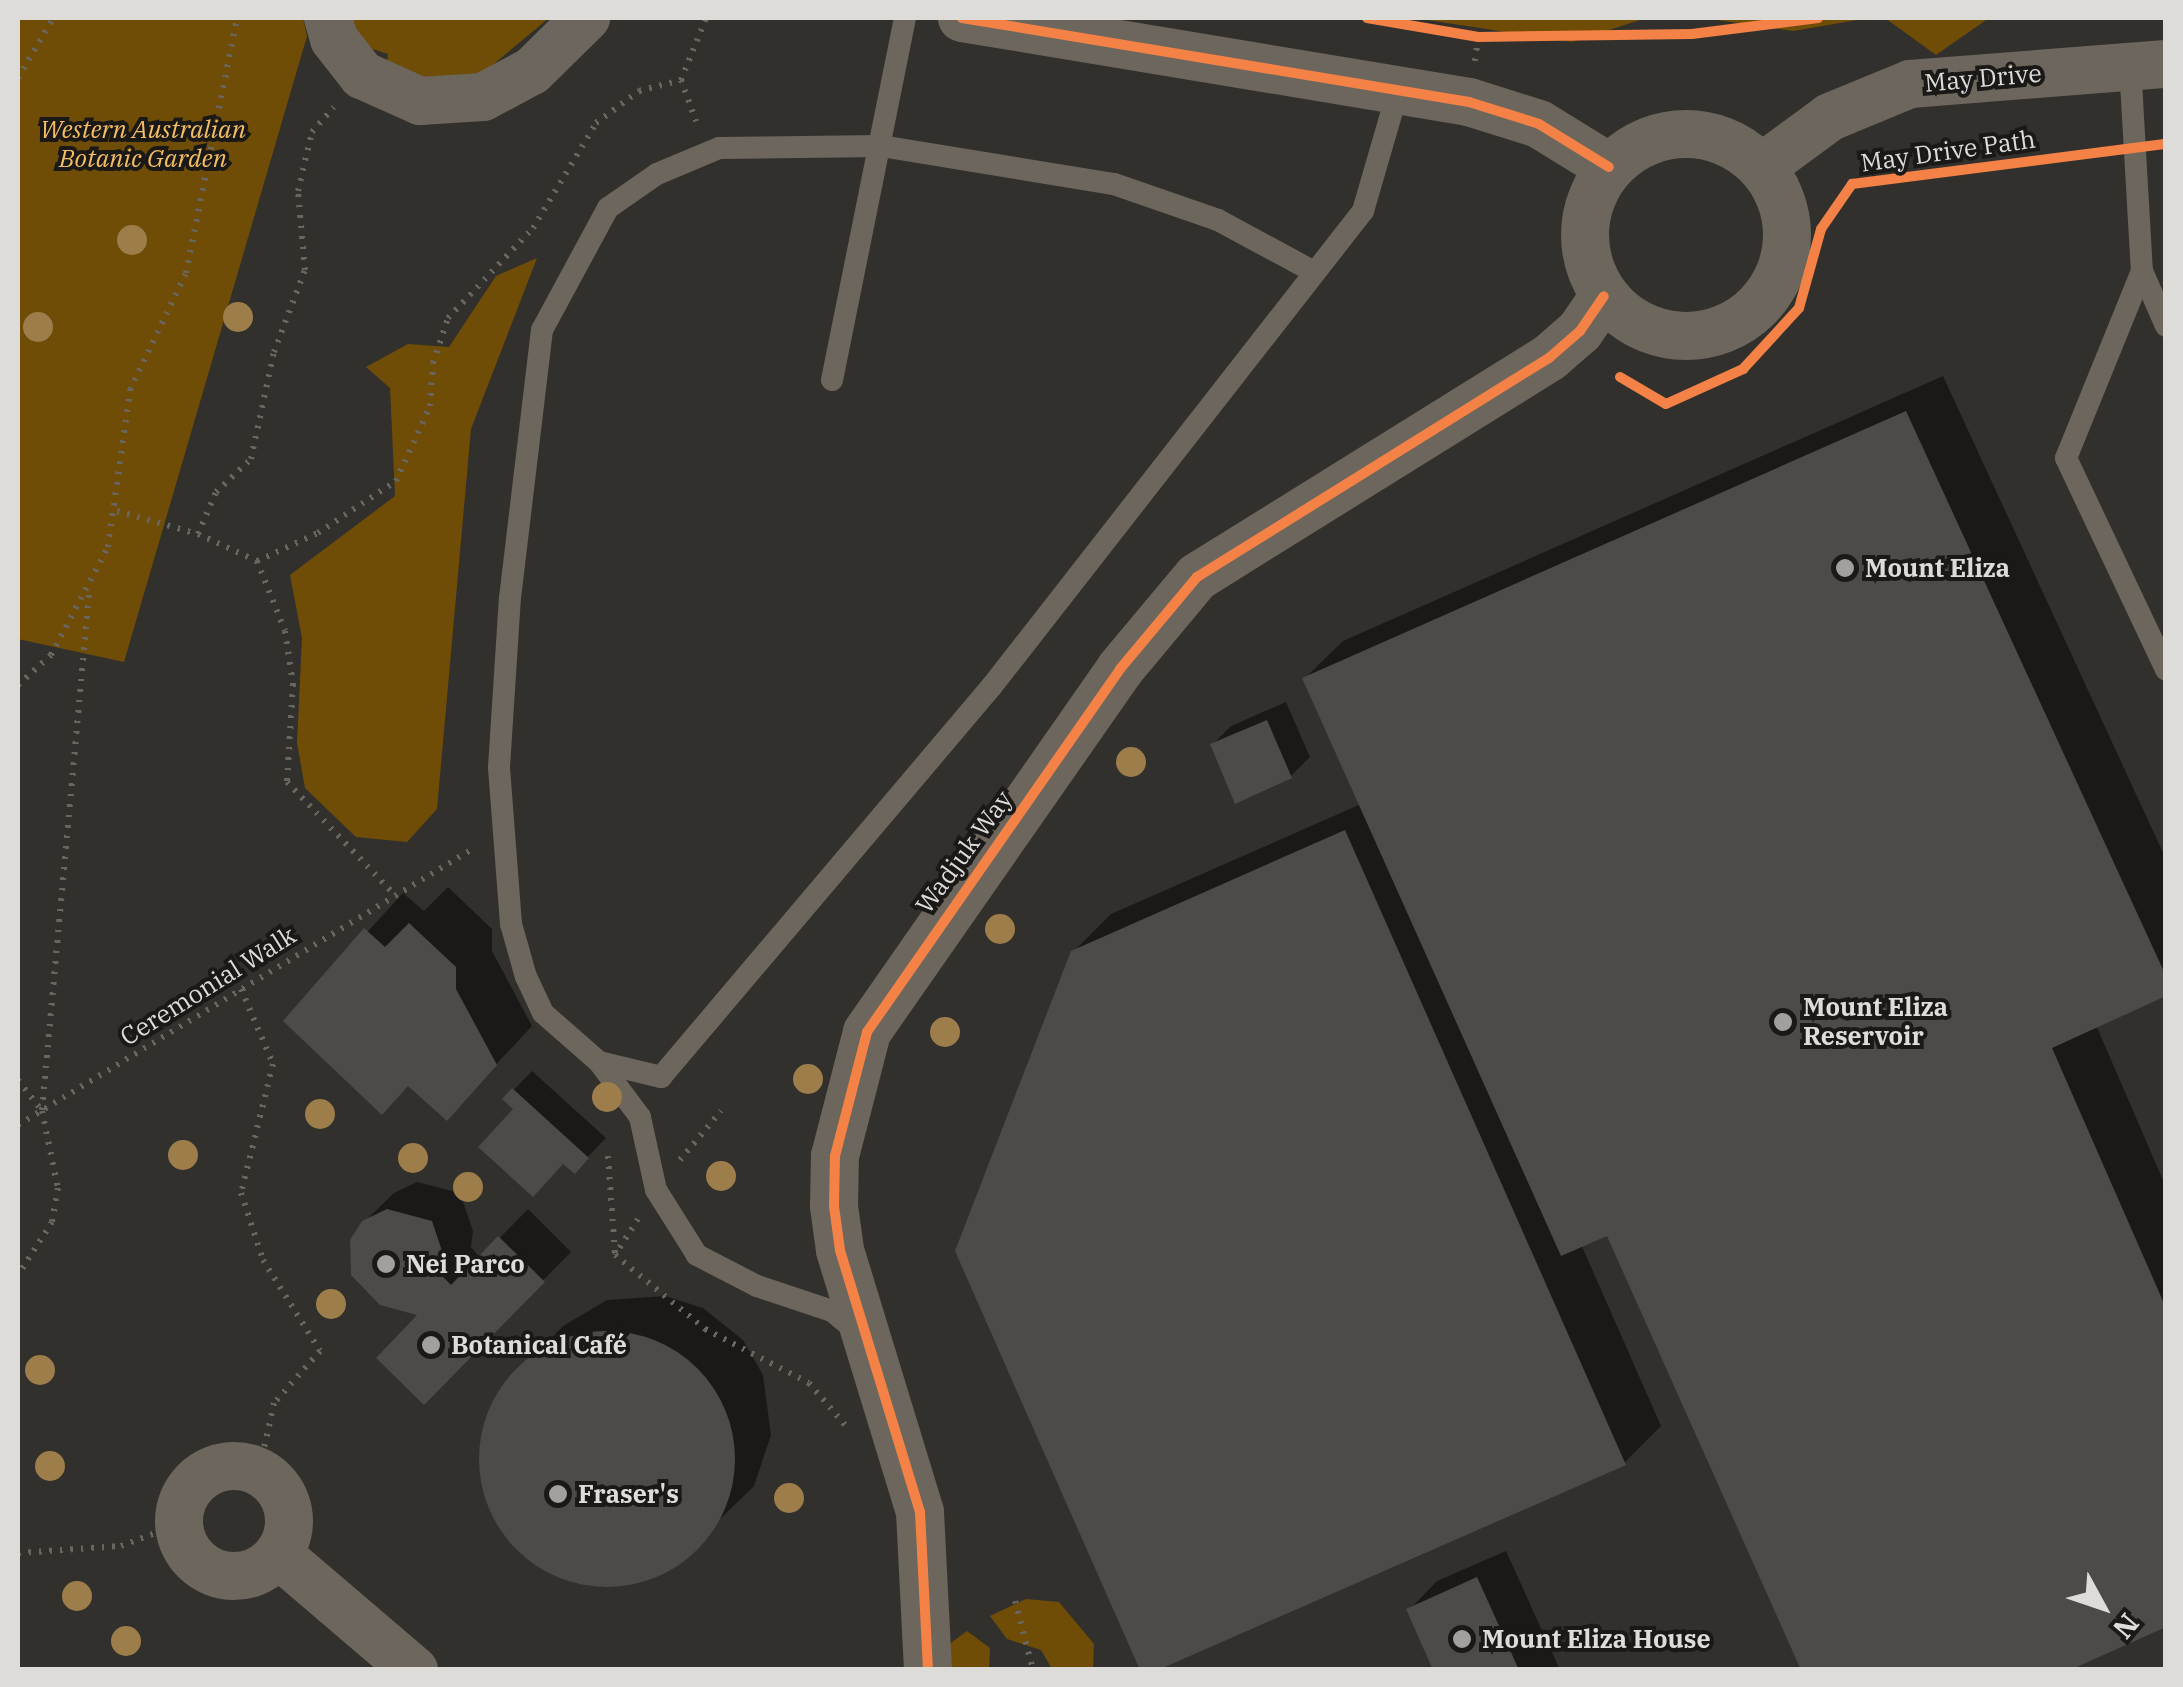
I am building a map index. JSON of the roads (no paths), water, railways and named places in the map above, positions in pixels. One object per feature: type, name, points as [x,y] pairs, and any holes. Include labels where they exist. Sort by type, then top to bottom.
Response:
[{"type":"street","points":[[328,18],[334,39],[362,75],[420,100],[483,97],[532,71],[586,18]]},
{"type":"street","points":[[962,18],[1397,94],[1469,102],[1539,124],[1608,167]]},
{"type":"street","name":"May Drive","points":[[1762,166],[1830,117],[1910,84],[2148,64]]},
{"type":"street","points":[[1686,134],[1735,145],[1762,166],[1781,198],[1788,234],[1782,270],[1764,301],[1735,324],[1700,336],[1664,335],[1630,321],[1604,296],[1588,266],[1583,231],[1591,197],[1608,167],[1636,146],[1686,134]]},
{"type":"street","name":"Wadjuk Way","points":[[928,1670],[920,1512],[840,1250],[836,1156],[867,1032],[905,969],[1120,668],[1197,577],[1549,358],[1580,332],[1604,296]]},
{"type":"street","points":[[221,1466],[259,1471],[285,1498],[288,1536],[278,1554],[264,1568],[227,1576],[193,1559],[178,1524],[180,1504],[203,1474],[221,1466]]},
{"type":"street","points":[[278,1554],[414,1670]]},
{"type":"lane","points":[[832,380],[905,18]]},
{"type":"lane","points":[[2148,64],[2142,271],[2066,458],[2166,670]]},
{"type":"lane","points":[[599,1062],[661,1077],[992,686],[1363,211],[1397,94]]},
{"type":"lane","points":[[871,1344],[832,1311],[757,1286],[696,1255],[656,1190],[640,1116],[599,1062],[543,1013],[526,978],[511,924],[498,767],[528,422],[542,330],[577,256],[608,208],[657,174],[719,148],[881,146],[1149,193],[1218,220],[1314,272]]},
{"type":"lane","points":[[2142,271],[2166,326]]},
{"type":"place","name":"Mount Eliza","points":[[1845,568]]},
{"type":"place","name":"Mount Eliza Reservoir","points":[[1783,1022]]},
{"type":"place","name":"Nei Parco","points":[[386,1264]]},
{"type":"place","name":"Botanical Café","points":[[431,1345]]},
{"type":"place","name":"Fraser's","points":[[558,1494]]},
{"type":"place","name":"Mount Eliza House","points":[[1462,1639]]},
{"type":"park label","name":"Western Australian Botanic Garden","points":[[143,144]]}]
